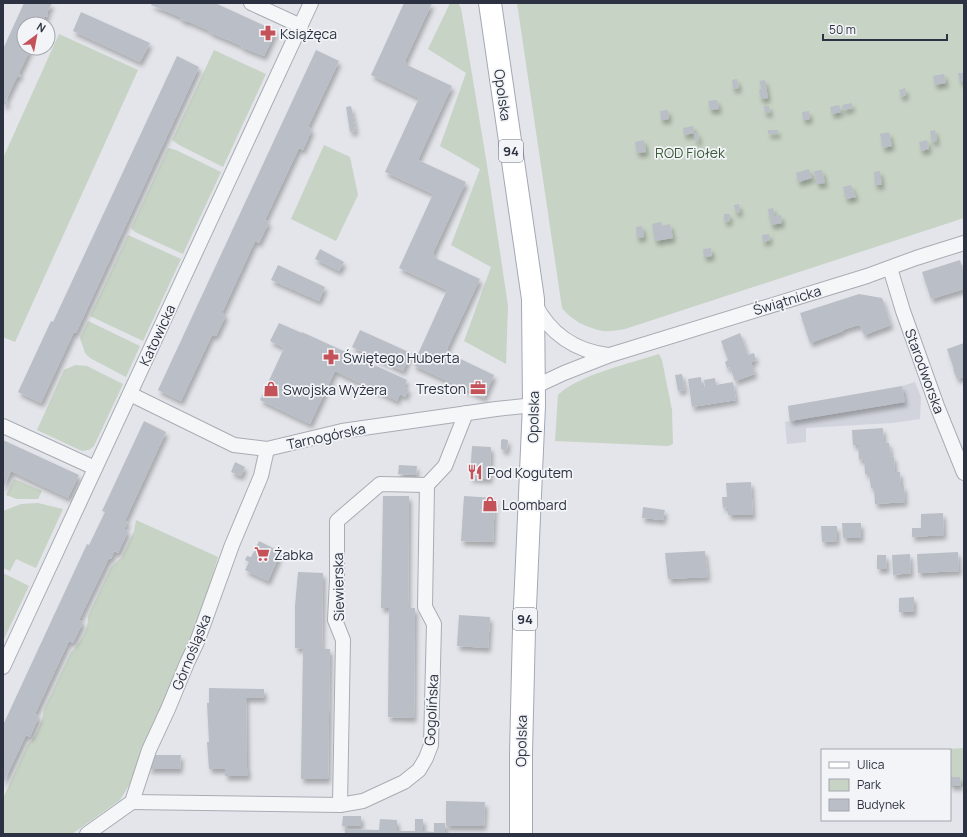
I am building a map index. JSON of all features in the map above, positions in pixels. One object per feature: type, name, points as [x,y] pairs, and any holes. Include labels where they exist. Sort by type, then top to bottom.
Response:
[{"type":"main road","name":"Opolska","points":[[490,3],[533,299],[534,396],[524,629],[521,834]]},
{"type":"street","points":[[251,3],[301,26]]},
{"type":"street","name":"Katowicka","points":[[3,667],[94,468],[312,3]]},
{"type":"street","name":"Świątnicka","points":[[534,396],[564,373],[610,355],[890,268],[964,243]]},
{"type":"street","name":"Starodworska","points":[[890,268],[901,305],[937,406],[964,473]]},
{"type":"street","name":"Świątnicka","points":[[533,299],[539,312],[556,333],[580,348],[594,353],[610,355]]},
{"type":"street","name":"Tarnogórska","points":[[130,394],[234,445],[267,449],[342,431],[466,413],[534,396]]},
{"type":"street","points":[[427,485],[445,466],[466,413]]},
{"type":"street","points":[[3,426],[94,468]]},
{"type":"street","name":"Górnośląska","points":[[132,802],[149,750],[197,642],[232,545],[261,476],[267,449]]},
{"type":"street","name":"Siewierska","points":[[340,805],[342,640],[335,620],[337,521],[380,484],[427,485]]},
{"type":"street","name":"Gogolińska","points":[[132,802],[340,805],[364,801],[404,782],[419,770],[431,745],[434,624],[425,607],[427,485]]},
{"type":"street","points":[[87,834],[132,802]]},
{"type":"shaded area","points":[[915,382],[921,397],[920,419],[892,423],[806,428],[806,442],[787,444],[785,422],[790,421],[788,406],[902,386]]},
{"type":"green space","points":[[450,3],[458,3],[461,8],[487,165],[508,306],[506,364],[464,341],[491,267],[451,245],[480,169],[440,146],[466,73],[428,49]]},
{"type":"green space","name":"ROD Fiołek","points":[[517,3],[964,3],[964,218],[625,329],[605,331],[585,326],[575,320],[562,308]]},
{"type":"green space","points":[[59,34],[138,70],[15,342],[3,337],[3,158],[49,56],[56,56],[56,41]]},
{"type":"green space","points":[[214,50],[266,74],[223,167],[172,140]]},
{"type":"green space","points":[[324,145],[350,157],[358,195],[336,241],[291,219]]},
{"type":"green space","points":[[168,148],[176,150],[221,172],[183,254],[135,232],[131,228]]},
{"type":"green space","points":[[128,235],[181,259],[143,341],[90,316]]},
{"type":"green space","points":[[88,321],[140,346],[126,377],[90,358],[85,353],[80,338]]},
{"type":"green space","points":[[659,354],[662,360],[672,410],[673,444],[668,446],[555,441],[558,395],[578,381],[606,370]]},
{"type":"green space","points":[[75,365],[87,366],[123,384],[94,446],[89,450],[82,451],[37,430],[64,370]]},
{"type":"green space","points":[[14,479],[42,491],[38,499],[17,499],[6,495]]},
{"type":"green space","points":[[38,503],[63,509],[36,568],[16,559],[10,571],[3,568],[3,511],[21,504]]},
{"type":"green space","points":[[136,520],[218,557],[199,624],[131,782],[120,800],[72,834],[3,834],[3,798],[28,744],[39,728],[44,709],[71,652],[78,645],[83,636],[87,626],[88,616],[111,567],[122,557],[134,531]]},
{"type":"green space","points":[[3,573],[29,586],[3,641]]},
{"type":"green space","points":[[964,748],[964,786],[951,787],[951,749],[946,749]]},
{"type":"building","points":[[24,3],[52,3],[47,13],[48,16],[18,16]]},
{"type":"building","points":[[152,3],[215,3],[276,31],[264,56],[180,19],[180,17],[151,5]]},
{"type":"building","points":[[404,3],[432,3],[405,61],[407,65],[452,86],[418,160],[466,182],[433,253],[435,258],[480,279],[447,349],[448,353],[494,375],[484,398],[413,365],[447,290],[399,268],[433,194],[385,172],[419,98],[371,75]]},
{"type":"building","points":[[81,12],[150,43],[140,62],[73,31]]},
{"type":"building","points":[[16,21],[16,56],[27,56],[19,73],[21,76],[17,77],[6,100],[8,104],[5,104],[3,107],[3,49]]},
{"type":"building","points":[[316,50],[339,61],[308,127],[312,129],[303,150],[299,148],[265,220],[269,222],[259,243],[255,241],[222,313],[226,315],[216,336],[212,335],[181,401],[158,390]]},
{"type":"building","points":[[177,56],[199,67],[76,333],[74,332],[41,403],[18,392],[51,321],[53,322]]},
{"type":"building","points":[[958,73],[963,73],[964,81],[960,82]]},
{"type":"building","points":[[944,74],[946,83],[935,85],[933,76]]},
{"type":"building","points":[[737,79],[739,88],[733,89],[732,80]]},
{"type":"building","points":[[765,80],[768,98],[761,99],[759,90],[762,89],[759,81]]},
{"type":"building","points":[[905,88],[906,95],[901,97],[899,90]]},
{"type":"building","points":[[717,100],[719,109],[710,110],[708,101]]},
{"type":"building","points":[[852,103],[852,108],[843,110],[842,105]]},
{"type":"building","points":[[839,105],[841,112],[832,114],[830,107]]},
{"type":"building","points":[[351,106],[356,131],[350,132],[346,107]]},
{"type":"building","points":[[764,106],[769,106],[770,113],[765,113]]},
{"type":"building","points":[[668,110],[669,119],[661,120],[660,111]]},
{"type":"building","points":[[809,111],[810,119],[803,120],[802,112]]},
{"type":"building","points":[[693,126],[694,133],[684,135],[683,128]]},
{"type":"building","points":[[768,130],[778,130],[778,134],[768,134]]},
{"type":"building","points":[[935,130],[937,141],[932,142],[930,131]]},
{"type":"building","points":[[889,132],[892,146],[883,148],[880,134]]},
{"type":"building","points":[[694,133],[698,133],[699,141],[696,142]]},
{"type":"building","points":[[644,140],[646,152],[637,153],[635,142]]},
{"type":"building","points":[[927,140],[929,149],[921,151],[919,142]]},
{"type":"building","points":[[809,169],[812,178],[798,182],[796,173]]},
{"type":"building","points":[[822,170],[825,183],[817,184],[814,171]]},
{"type":"building","points":[[880,171],[882,185],[875,185],[874,172]]},
{"type":"building","points":[[851,185],[856,197],[846,199],[843,187]]},
{"type":"building","points":[[739,204],[740,212],[736,213],[734,205]]},
{"type":"building","points":[[773,208],[775,215],[769,216],[768,209]]},
{"type":"building","points":[[724,214],[730,214],[729,222],[724,221]]},
{"type":"building","points":[[781,215],[782,223],[771,225],[770,217]]},
{"type":"building","points":[[661,222],[662,226],[670,224],[673,238],[655,241],[652,224]]},
{"type":"building","points":[[642,226],[644,237],[637,238],[636,227]]},
{"type":"building","points":[[769,234],[770,240],[763,242],[762,235]]},
{"type":"building","points":[[711,248],[712,256],[704,257],[703,249]]},
{"type":"building","points":[[320,249],[344,262],[339,271],[315,259]]},
{"type":"building","points":[[960,260],[964,274],[964,289],[931,299],[922,272]]},
{"type":"building","points":[[278,265],[325,287],[319,301],[271,280]]},
{"type":"building","points":[[859,294],[882,298],[891,325],[864,335],[860,325],[855,326],[810,343],[800,313]]},
{"type":"building","points":[[279,323],[407,380],[404,387],[409,389],[405,397],[400,394],[397,401],[335,371],[310,424],[260,400],[284,348],[270,341]]},
{"type":"building","points":[[360,330],[411,353],[403,371],[352,347]]},
{"type":"building","points":[[740,333],[748,355],[754,353],[756,360],[751,362],[755,374],[735,381],[730,367],[727,368],[725,362],[728,360],[721,341]]},
{"type":"building","points":[[964,343],[964,377],[957,379],[947,349]]},
{"type":"building","points":[[682,374],[685,390],[678,391],[675,375]]},
{"type":"building","points":[[701,377],[702,387],[705,387],[704,380],[715,378],[716,385],[733,382],[736,400],[692,407],[688,379]]},
{"type":"building","points":[[902,386],[905,402],[790,421],[788,406]]},
{"type":"building","points":[[144,421],[166,432],[125,521],[128,522],[124,529],[128,531],[118,553],[114,551],[111,559],[109,558],[79,620],[83,622],[73,643],[69,641],[35,714],[39,716],[30,737],[26,735],[3,784],[3,725],[87,544],[89,545],[105,512],[102,511]]},
{"type":"building","points":[[883,428],[884,442],[889,443],[891,456],[894,457],[895,472],[900,472],[901,486],[904,486],[905,502],[875,504],[874,488],[871,488],[869,474],[865,474],[864,459],[859,460],[858,445],[853,445],[852,430]]},
{"type":"building","points":[[3,440],[79,475],[68,498],[11,471],[3,489]]},
{"type":"building","points":[[501,440],[508,440],[507,450],[505,451],[501,449]]},
{"type":"building","points":[[472,446],[491,447],[490,479],[470,478]]},
{"type":"building","points":[[235,462],[245,467],[241,476],[231,472]]},
{"type":"building","points":[[399,465],[417,466],[416,475],[398,474]]},
{"type":"building","points":[[751,482],[753,515],[728,515],[728,507],[723,508],[722,497],[727,497],[726,483]]},
{"type":"building","points":[[383,496],[409,496],[408,608],[415,608],[414,718],[388,717],[389,608],[381,608]]},
{"type":"building","points":[[464,496],[495,498],[493,542],[461,541]]},
{"type":"building","points":[[643,507],[665,510],[663,520],[642,518]]},
{"type":"building","points":[[943,513],[944,535],[912,537],[912,528],[921,528],[921,514]]},
{"type":"building","points":[[842,523],[861,523],[861,538],[843,538]]},
{"type":"building","points":[[821,526],[837,526],[837,541],[822,542]]},
{"type":"building","points":[[259,541],[281,552],[268,581],[245,570],[249,562],[245,560],[247,556],[251,557]]},
{"type":"building","points":[[705,551],[708,577],[668,579],[665,553]]},
{"type":"building","points":[[958,552],[959,571],[918,573],[917,554]]},
{"type":"building","points":[[910,554],[911,573],[893,575],[892,555]]},
{"type":"building","points":[[877,555],[886,555],[887,569],[877,569]]},
{"type":"building","points":[[298,572],[323,573],[322,649],[330,649],[328,779],[301,779],[303,649],[295,648],[295,606]]},
{"type":"building","points":[[914,597],[914,612],[899,612],[899,598]]},
{"type":"building","points":[[459,615],[490,617],[488,648],[457,646]]},
{"type":"building","points":[[209,688],[264,689],[264,698],[246,698],[248,776],[225,776],[225,769],[209,769],[207,703],[209,703]]},
{"type":"building","points":[[154,755],[181,755],[180,769],[148,769]]},
{"type":"building","points":[[951,777],[960,777],[961,786],[951,786]]},
{"type":"building","points":[[446,801],[485,802],[484,826],[446,826]]},
{"type":"building","points":[[343,816],[361,816],[361,826],[342,826]]},
{"type":"building","points":[[380,819],[397,820],[397,831],[415,831],[415,819],[423,819],[423,831],[434,832],[434,823],[445,823],[446,834],[345,834],[345,829],[379,830]]},
{"type":"place","name":"Książęca","points":[[268,33]]},
{"type":"place","name":"Świętego Huberta","points":[[331,357]]},
{"type":"place","name":"Treston","points":[[478,388]]},
{"type":"place","name":"Swojska Wyżera","points":[[271,389]]},
{"type":"place","name":"Pod Kogutem","points":[[475,472]]},
{"type":"place","name":"Loombard","points":[[490,504]]},
{"type":"place","name":"Żabka","points":[[262,554]]}]
